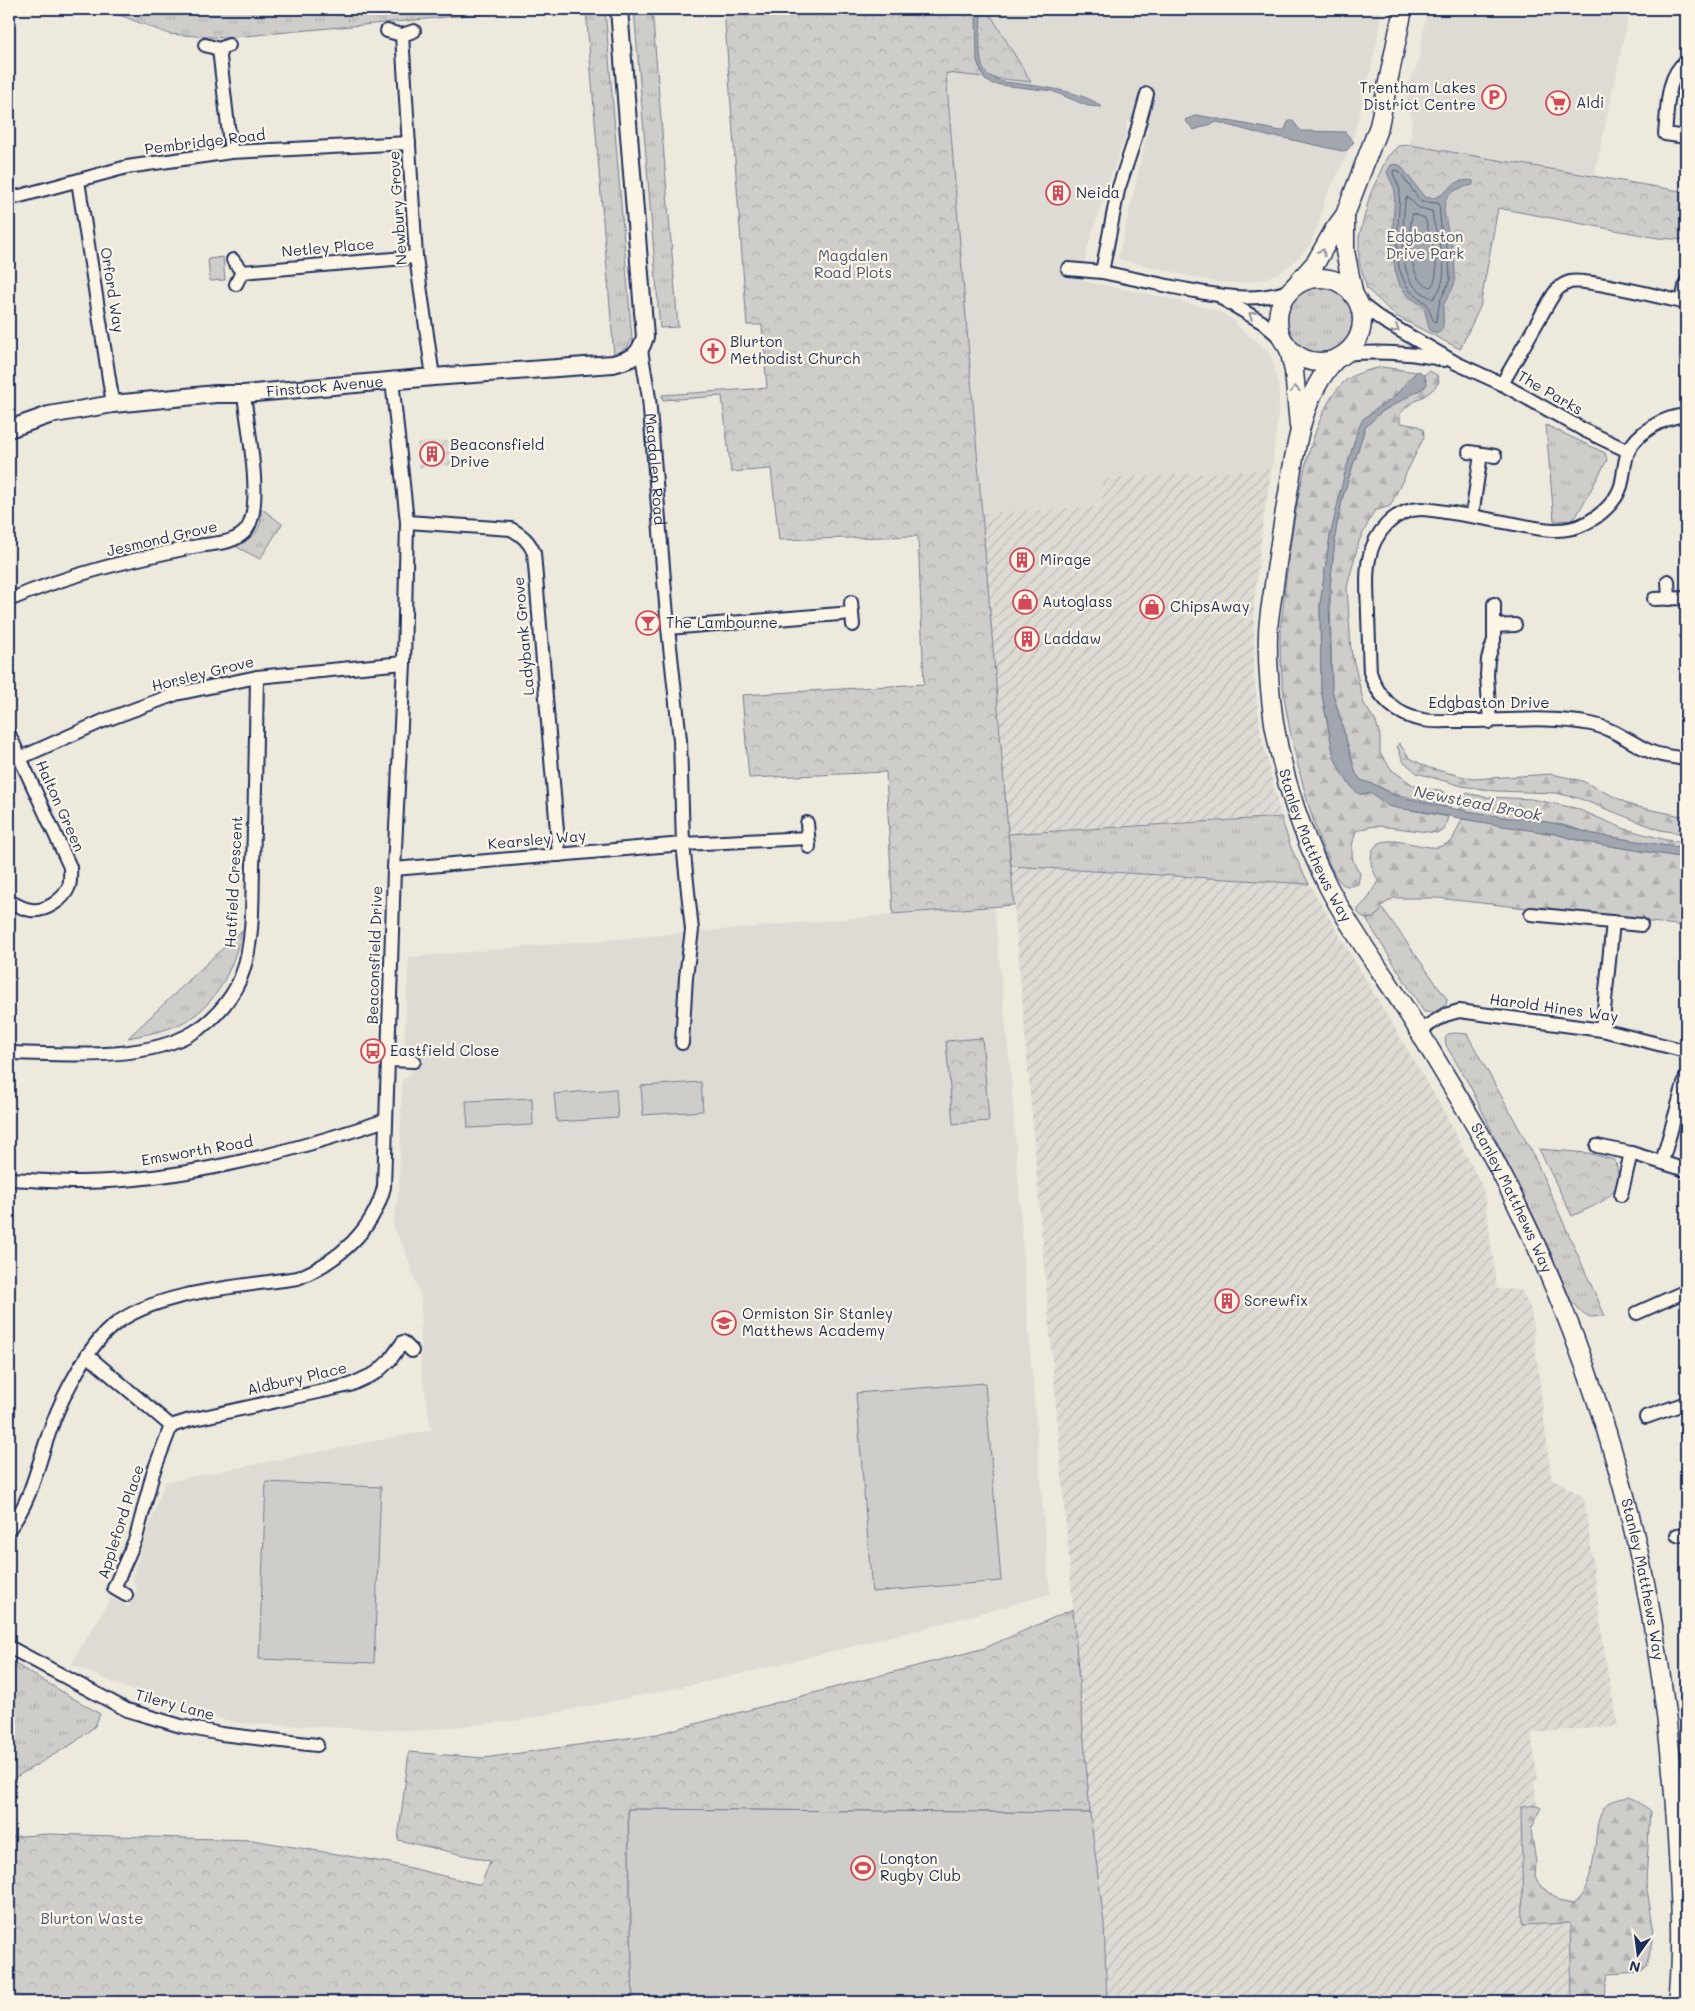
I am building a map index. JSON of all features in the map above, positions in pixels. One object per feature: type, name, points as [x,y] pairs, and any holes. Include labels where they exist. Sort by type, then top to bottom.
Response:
[{"type":"main road","points":[[1345,215],[1345,251],[1361,320],[1360,333],[1354,345],[1340,357],[1320,362],[1308,361],[1298,356],[1286,345],[1278,329],[1278,317],[1283,300],[1316,262],[1345,215],[1379,126],[1404,9]]},
{"type":"main road","points":[[1293,288],[1312,279],[1330,280],[1346,288],[1355,299]]},
{"type":"main road","name":"Stanley Matthews Way","points":[[1286,345],[1294,370],[1300,429]]},
{"type":"main road","name":"Stanley Matthews Way","points":[[1340,357],[1319,382],[1300,429],[1279,546],[1268,634],[1270,684],[1275,725],[1302,830],[1318,865],[1334,896],[1419,1030],[1488,1147],[1519,1210],[1555,1292],[1596,1398],[1646,1582],[1657,1645],[1665,1709],[1681,1899],[1681,1980],[1678,2002]]},
{"type":"street","name":"Magdalen Road","points":[[619,9],[645,337],[641,350],[649,398],[668,628],[680,740],[683,844],[692,930],[686,977],[682,1043]]},
{"type":"street","name":"Newbury Grove","points":[[388,31],[408,33],[409,143],[416,256],[433,377]]},
{"type":"street","points":[[205,45],[224,47],[231,152]]},
{"type":"street","points":[[1686,61],[1675,73],[1671,83],[1665,134],[1686,137]]},
{"type":"street","points":[[1102,272],[1118,190],[1147,94]]},
{"type":"street","name":"Pembridge Road","points":[[9,199],[127,167],[231,152],[409,143]]},
{"type":"street","name":"Orford Way","points":[[78,181],[113,404]]},
{"type":"street","name":"Netley Place","points":[[242,272],[416,256]]},
{"type":"street","points":[[233,260],[242,272],[236,284]]},
{"type":"street","points":[[1068,269],[1102,272],[1216,295],[1243,298],[1274,295],[1293,288]]},
{"type":"street","points":[[1502,384],[1555,291],[1563,285],[1580,281],[1684,302],[1686,282]]},
{"type":"street","points":[[1216,295],[1262,322],[1286,345]]},
{"type":"street","name":"The Parks","points":[[1355,299],[1382,320],[1456,363],[1502,384],[1584,430],[1628,451]]},
{"type":"street","name":"Finstock Avenue","points":[[9,429],[49,415],[113,404],[216,394],[244,394],[392,380],[613,364],[629,359],[641,350]]},
{"type":"street","name":"The Parks","points":[[1340,357],[1391,352],[1431,357],[1456,363]]},
{"type":"street","name":"Beaconsfield Drive","points":[[9,1529],[23,1510],[31,1493],[42,1452],[56,1414],[88,1355],[112,1326],[129,1315],[185,1295],[298,1278],[332,1260],[358,1237],[368,1224],[380,1202],[384,1187],[394,869],[404,663],[407,522],[392,380]]},
{"type":"street","name":"Jesmond Grove","points":[[9,600],[66,579],[147,556],[235,540],[247,529],[252,518],[256,493],[244,394]]},
{"type":"street","name":"Edgbaston Drive","points":[[1686,415],[1668,418],[1654,425],[1641,435],[1628,451],[1620,488],[1612,502],[1601,513],[1575,529],[1561,531],[1545,530],[1472,516],[1422,509],[1403,512],[1390,520],[1380,531],[1373,545],[1367,572],[1370,672],[1373,683],[1381,696],[1398,711],[1423,720],[1490,722],[1561,719],[1584,722],[1598,725],[1650,752],[1686,759]]},
{"type":"street","points":[[1472,516],[1475,453],[1495,456]]},
{"type":"street","name":"Ladybank Grove","points":[[407,522],[511,529],[522,535],[530,544],[534,553],[558,855]]},
{"type":"street","points":[[1668,580],[1669,599]]},
{"type":"street","points":[[1654,599],[1686,598]]},
{"type":"street","points":[[1490,722],[1487,675],[1488,659],[1494,640],[1494,604]]},
{"type":"street","points":[[668,628],[852,613]]},
{"type":"street","points":[[1494,626],[1515,625]]},
{"type":"street","name":"Horsley Grove","points":[[20,758],[103,721],[176,694],[257,677],[404,663]]},
{"type":"street","name":"Hatfield Crescent","points":[[9,1053],[115,1054],[163,1045],[195,1032],[231,996],[243,972],[251,926],[257,677]]},
{"type":"street","name":"Halton Green","points":[[9,734],[70,867],[68,888],[62,896],[47,908],[29,910],[9,901]]},
{"type":"street","name":"Kearsley Way","points":[[394,869],[683,844],[809,842],[807,823]]},
{"type":"street","points":[[1531,914],[1641,925]]},
{"type":"street","points":[[1602,1030],[1613,922]]},
{"type":"street","name":"Harold Hines Way","points":[[1419,1030],[1445,1015],[1459,1011],[1602,1030],[1686,1051]]},
{"type":"street","points":[[388,1060],[414,1061]]},
{"type":"street","points":[[1662,1162],[1686,1077]]},
{"type":"street","name":"Emsworth Road","points":[[9,1179],[82,1182],[140,1178],[211,1167],[332,1138],[386,1120]]},
{"type":"street","points":[[1597,1146],[1631,1153],[1686,1170]]},
{"type":"street","points":[[1620,1196],[1631,1153]]},
{"type":"street","points":[[1636,1313],[1686,1291]]},
{"type":"street","name":"Aldbury Place","points":[[171,1426],[190,1420],[350,1385],[376,1373],[403,1342],[412,1351]]},
{"type":"street","points":[[88,1355],[171,1426]]},
{"type":"street","points":[[1646,1417],[1686,1403]]},
{"type":"street","name":"Appleford Place","points":[[126,1595],[114,1588],[136,1538],[153,1473],[171,1426]]},
{"type":"street","name":"Tilery Lane","points":[[9,1647],[127,1710],[182,1726],[221,1734],[317,1745]]},
{"type":"shaded area","points":[[987,9],[1381,9],[1380,26],[1370,73],[1350,149],[1325,199],[1310,245],[1292,264],[1264,279],[1243,283],[1215,282],[1118,259],[1149,126],[1127,121],[1127,132],[1087,249],[1082,281],[1168,298],[1215,310],[1236,321],[1235,324],[1268,350],[1273,362],[1279,389],[1279,407],[1272,469],[1101,479],[1102,506],[982,513],[946,72],[1031,82]]},
{"type":"shaded area","name":"Trentham Lakes District Centre","points":[[1427,9],[1630,9],[1594,177],[1410,145],[1412,119],[1404,91],[1418,64]]},
{"type":"shaded area","points":[[452,440],[455,465],[419,468],[417,443]]},
{"type":"shaded area","points":[[1272,469],[1264,514],[1254,603],[1254,677],[1261,734],[1281,816],[1008,834],[982,513],[1102,506],[1101,479]]},
{"type":"shaded area","points":[[1011,866],[1309,884],[1442,1108],[1481,1184],[1485,1197],[1497,1289],[1521,1290],[1531,1310],[1551,1478],[1584,1497],[1606,1663],[1618,1726],[1531,1733],[1538,1781],[1534,1781],[1537,1805],[1521,1807],[1523,1925],[1570,1922],[1572,2002],[1107,2002],[1104,1923],[1090,1813]]},
{"type":"shaded area","name":"Ormiston Sir Stanley Matthews Academy","points":[[994,906],[1011,1078],[1050,1594],[926,1628],[720,1679],[521,1720],[414,1731],[238,1723],[163,1704],[71,1664],[111,1598],[129,1607],[137,1589],[132,1577],[165,1482],[431,1430],[421,1367],[421,1298],[406,1252],[393,1225],[399,1192],[402,1081],[412,1072],[414,1051],[404,1044],[409,957]]},
{"type":"green space","points":[[104,9],[532,9],[224,38],[169,34]]},
{"type":"green space","points":[[586,9],[605,9],[632,339],[627,347],[614,356]]},
{"type":"green space","points":[[634,9],[652,9],[678,327],[660,328]]},
{"type":"green space","name":"Magdalen Road Plots","points":[[724,9],[987,9],[1031,82],[946,73],[1014,905],[893,914],[886,772],[749,778],[742,695],[924,684],[918,536],[779,540],[771,469],[731,472],[722,396],[663,400],[662,395],[767,388],[762,325],[747,325]]},
{"type":"green space","name":"Edgbaston Drive Park","points":[[1410,145],[1686,192],[1686,240],[1658,238],[1498,208],[1480,307],[1460,349],[1396,316],[1367,289],[1359,261],[1359,237],[1370,195],[1387,157],[1398,146]]},
{"type":"green space","points":[[223,257],[225,280],[210,281],[208,259]]},
{"type":"green space","points":[[1319,286],[1332,289],[1343,296],[1350,307],[1353,320],[1350,333],[1343,344],[1332,351],[1319,354],[1306,351],[1295,344],[1288,333],[1285,320],[1288,307],[1295,296],[1306,289]]},
{"type":"green space","points":[[1382,367],[1416,372],[1393,398],[1373,410],[1354,442],[1330,536],[1320,604],[1321,690],[1334,757],[1349,784],[1359,794],[1372,793],[1389,806],[1448,817],[1444,830],[1437,833],[1379,826],[1356,831],[1352,853],[1356,868],[1360,873],[1358,884],[1349,886],[1344,885],[1335,875],[1326,857],[1301,777],[1284,697],[1280,634],[1295,516],[1309,452],[1319,424],[1330,400],[1344,382],[1357,374]]},
{"type":"green space","points":[[1429,371],[1437,375],[1439,382],[1435,388],[1400,414],[1400,423],[1418,426],[1423,429],[1424,437],[1390,506],[1374,511],[1359,541],[1347,587],[1351,650],[1364,704],[1376,722],[1380,736],[1380,753],[1392,770],[1413,785],[1424,789],[1440,790],[1452,797],[1450,808],[1395,795],[1361,780],[1356,774],[1332,690],[1330,595],[1332,593],[1330,587],[1336,529],[1343,496],[1365,428],[1381,412],[1425,387],[1427,384],[1424,375]]},
{"type":"green space","points":[[1546,425],[1605,453],[1607,460],[1577,515],[1572,520],[1554,521]]},
{"type":"green space","points":[[261,508],[282,524],[260,559],[233,545],[256,533],[260,523]]},
{"type":"green space","points":[[1399,743],[1410,758],[1429,768],[1473,779],[1552,774],[1582,781],[1633,806],[1686,817],[1686,834],[1660,830],[1578,798],[1556,793],[1496,791],[1462,786],[1417,773],[1403,761],[1397,746]]},
{"type":"green space","points":[[1465,793],[1486,797],[1531,799],[1575,808],[1625,829],[1666,840],[1686,842],[1686,849],[1593,834],[1531,819],[1508,818],[1460,810]]},
{"type":"green space","points":[[1281,817],[1291,848],[1309,884],[1011,866],[1008,834]]},
{"type":"green space","points":[[1462,819],[1555,834],[1585,842],[1686,858],[1686,926],[1437,898],[1394,898],[1381,906],[1383,909],[1373,918],[1366,919],[1358,913],[1358,909],[1367,900],[1378,881],[1371,859],[1373,849],[1379,843],[1398,841],[1440,847],[1452,841]]},
{"type":"green space","points":[[1383,909],[1447,999],[1446,1005],[1434,1012],[1424,1012],[1366,919],[1373,918]]},
{"type":"green space","points":[[242,930],[233,961],[219,989],[209,1002],[185,1021],[170,1028],[128,1038]]},
{"type":"green space","points":[[1448,1034],[1467,1034],[1532,1152],[1605,1316],[1590,1317],[1580,1311],[1571,1301],[1552,1255],[1470,1086],[1446,1045],[1445,1039]]},
{"type":"green space","points":[[982,1038],[989,1121],[953,1124],[946,1041]]},
{"type":"green space","points":[[701,1082],[703,1111],[643,1115],[641,1086]]},
{"type":"green space","points":[[616,1089],[618,1118],[557,1122],[554,1094]]},
{"type":"green space","points":[[532,1098],[533,1125],[468,1128],[466,1101]]},
{"type":"green space","points":[[1539,1149],[1588,1153],[1615,1160],[1618,1172],[1614,1191],[1601,1202],[1572,1216]]},
{"type":"green space","points":[[985,1383],[1001,1581],[872,1592],[856,1393]]},
{"type":"green space","points":[[266,1482],[381,1487],[374,1663],[259,1659]]},
{"type":"green space","name":"Blurton Waste","points":[[1073,1609],[1090,1813],[628,1809],[633,2002],[9,2002],[9,1837],[48,1834],[252,1840],[390,1863],[481,1885],[490,1861],[398,1840],[409,1752],[484,1758],[657,1734],[985,1648]]},
{"type":"green space","points":[[17,1665],[100,1714],[95,1726],[74,1743],[9,1781],[9,1682]]},
{"type":"green space","points":[[1629,1797],[1650,1810],[1646,1883],[1653,1927],[1651,1948],[1646,1966],[1639,1972],[1608,1974],[1604,1995],[1606,2002],[1572,2002],[1570,1923],[1523,1925],[1521,1807],[1537,1805],[1541,1807],[1531,1830],[1536,1863],[1535,1876],[1539,1884],[1558,1901],[1573,1904],[1583,1893],[1589,1878],[1601,1812],[1606,1805]]},
{"type":"green space","name":"Longton Rugby Club","points":[[628,1809],[1090,1813],[1104,1923],[1107,2002],[633,2002]]},
{"type":"water","points":[[976,9],[981,9],[980,52],[983,68],[988,75],[1004,82],[1069,92],[1093,101],[1102,107],[1088,106],[1052,91],[993,84],[985,80],[977,61]]},
{"type":"water","points":[[1197,115],[1281,131],[1292,120],[1301,131],[1345,132],[1354,142],[1347,150],[1342,151],[1275,136],[1271,137],[1217,122],[1194,130],[1185,120]]},
{"type":"water","points":[[1391,165],[1401,166],[1425,198],[1437,197],[1461,181],[1473,181],[1473,185],[1453,192],[1447,197],[1445,204],[1445,220],[1454,254],[1455,282],[1444,304],[1443,327],[1437,333],[1430,331],[1424,307],[1407,295],[1400,286],[1395,269],[1392,245],[1395,190],[1387,172]]},
{"type":"water","points":[[1419,371],[1424,375],[1427,384],[1425,387],[1381,412],[1365,428],[1343,496],[1336,529],[1330,587],[1332,593],[1329,603],[1332,690],[1356,774],[1361,780],[1378,786],[1390,794],[1438,806],[1508,818],[1531,819],[1593,834],[1686,849],[1686,858],[1585,842],[1555,834],[1388,806],[1372,793],[1359,794],[1342,774],[1334,757],[1321,690],[1320,604],[1330,537],[1344,476],[1358,429],[1363,419],[1393,398]]},
{"type":"place","name":"Trentham Lakes District Centre","points":[[1494,97]]},
{"type":"place","name":"Aldi","points":[[1558,103]]},
{"type":"place","name":"Neida","points":[[1058,193]]},
{"type":"place","name":"Blurton Methodist Church","points":[[713,351]]},
{"type":"place","name":"Beaconsfield Drive","points":[[432,454]]},
{"type":"place","name":"Mirage","points":[[1022,560]]},
{"type":"place","name":"Autoglass","points":[[1025,602]]},
{"type":"place","name":"ChipsAway","points":[[1152,607]]},
{"type":"place","name":"The Lambourne","points":[[648,623]]},
{"type":"place","name":"Laddaw","points":[[1027,639]]},
{"type":"place","name":"Eastfield Close","points":[[373,1051]]},
{"type":"place","name":"Screwfix","points":[[1227,1301]]},
{"type":"place","name":"Ormiston Sir Stanley Matthews Academy","points":[[724,1323]]},
{"type":"place","name":"Longton Rugby Club","points":[[863,1868]]},
{"type":"water label","name":"Newstead Brook","points":[[1478,803]]}]
